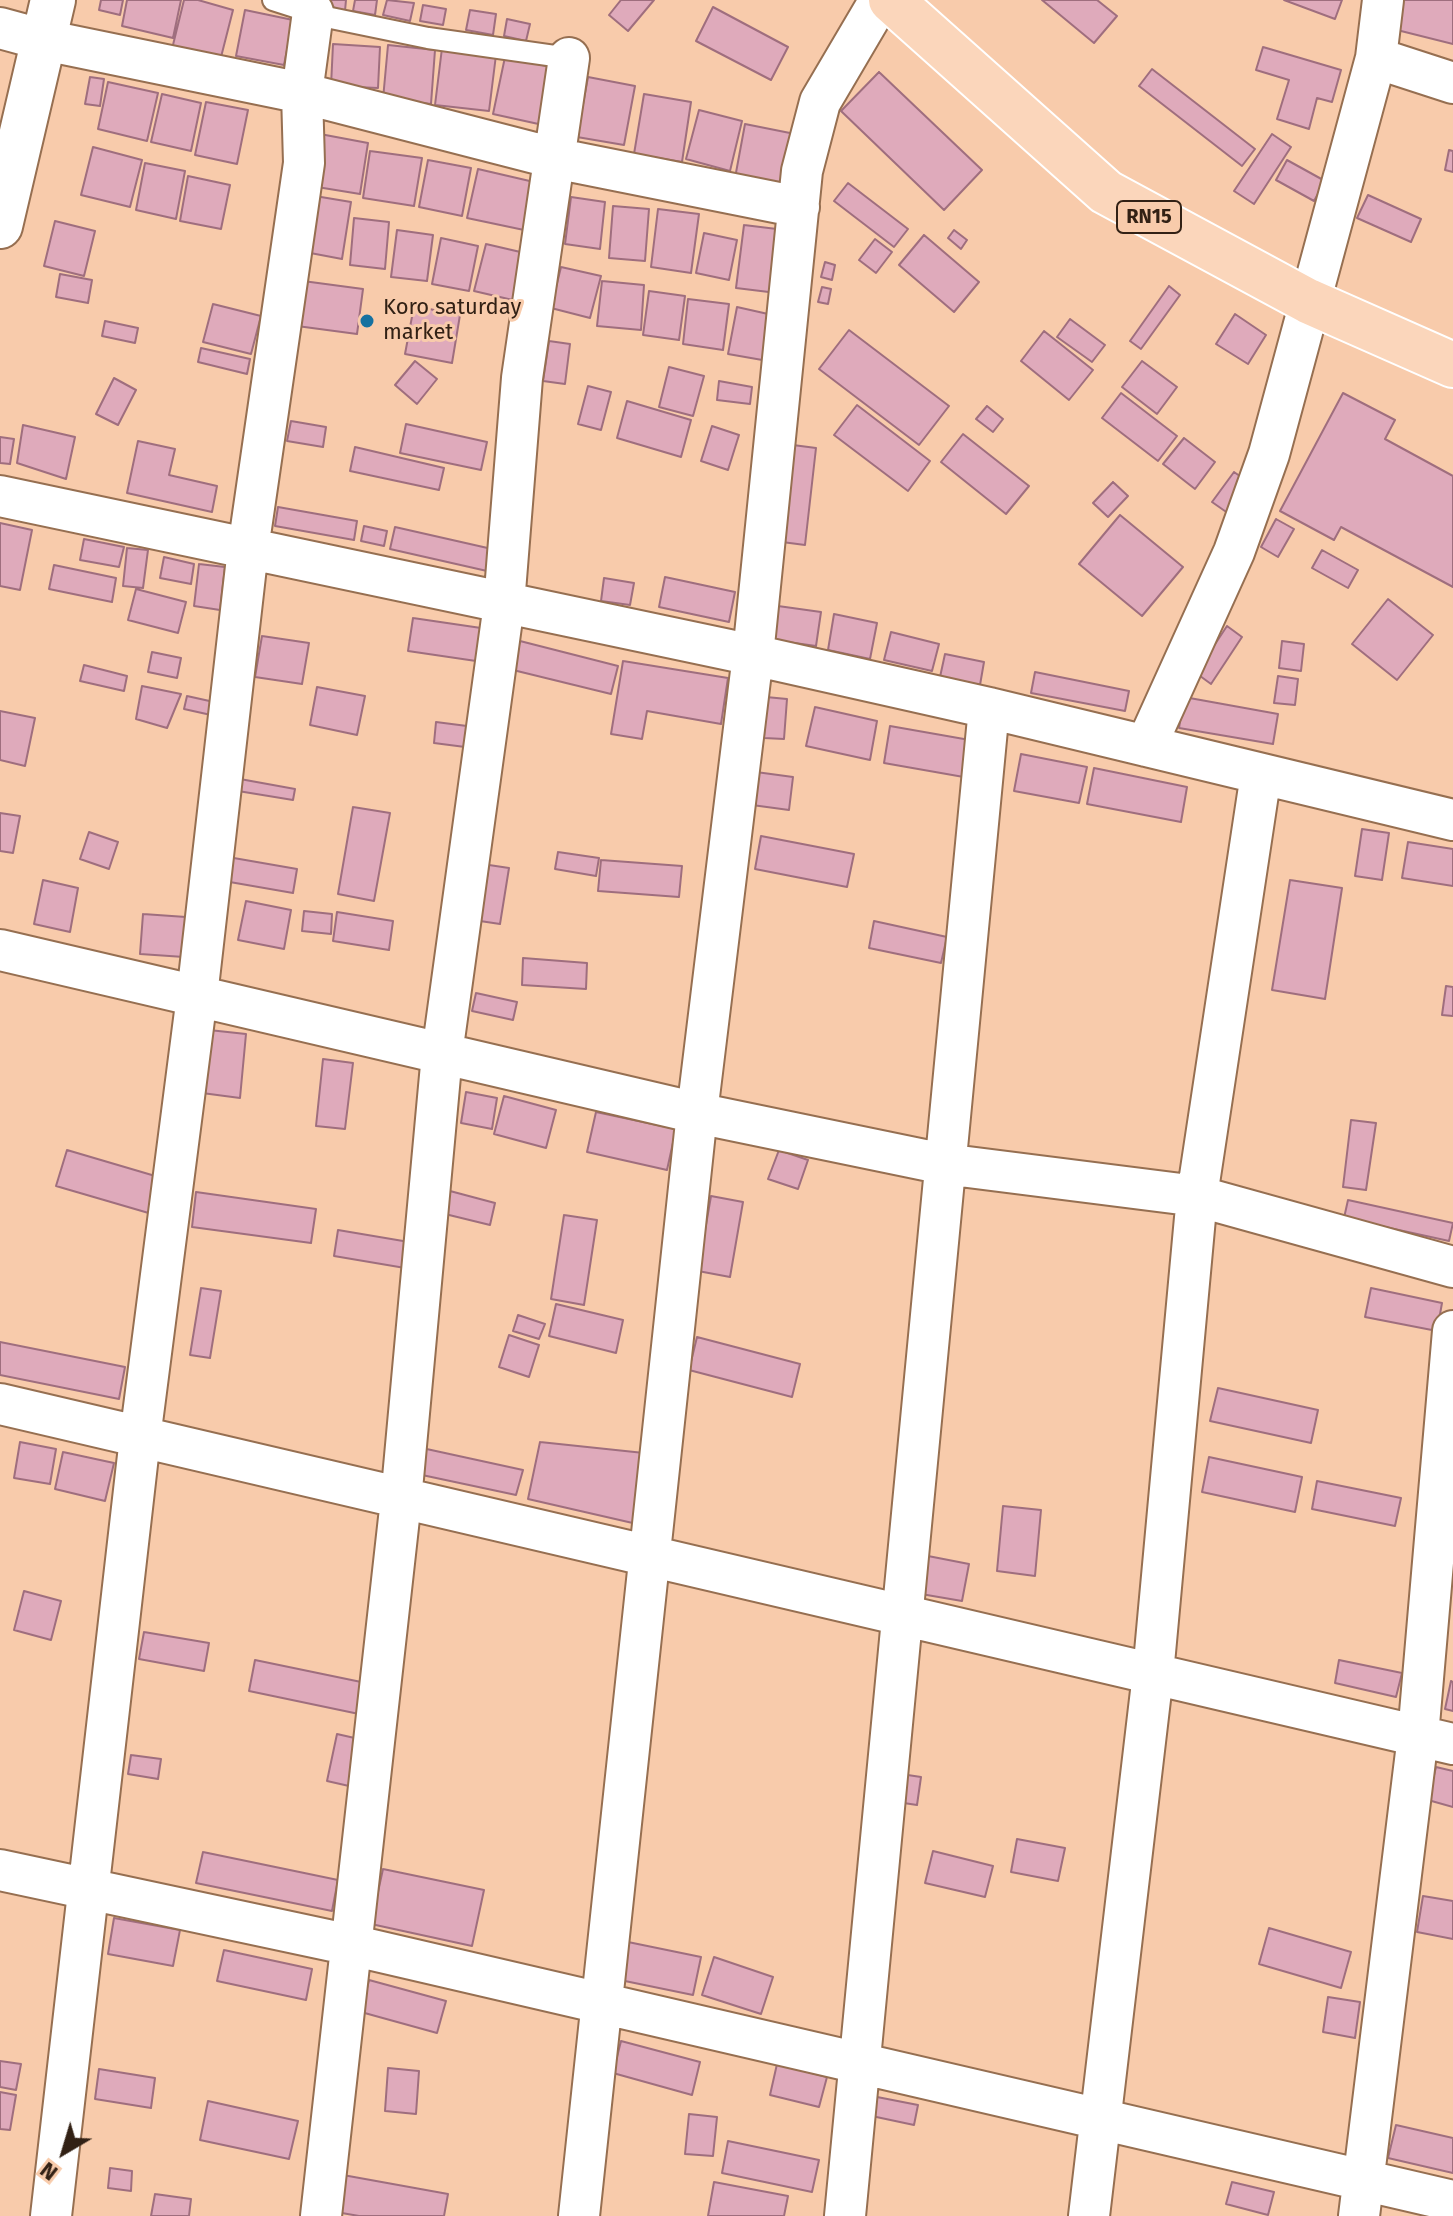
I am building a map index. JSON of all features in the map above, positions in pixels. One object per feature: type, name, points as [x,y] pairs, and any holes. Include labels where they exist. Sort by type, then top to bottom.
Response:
[{"type":"main road","name":"RN15","points":[[891,0],[1106,192],[1308,301],[1453,365]]},
{"type":"street","points":[[579,2216],[652,1558],[697,1113],[753,655],[802,171],[820,102],[880,0]]},
{"type":"street","points":[[1146,746],[1234,552],[1269,454],[1376,58],[1383,0]]},
{"type":"street","points":[[51,2216],[140,1438],[197,996],[248,549],[304,163],[302,93],[313,12]]},
{"type":"street","points":[[0,28],[48,20],[302,93],[554,158],[799,207]]},
{"type":"street","points":[[0,226],[48,20]]},
{"type":"street","points":[[321,2216],[401,1500],[442,1054],[504,604],[522,378],[569,58]]},
{"type":"street","points":[[1376,58],[1453,83]]},
{"type":"street","points":[[0,496],[753,655],[989,708],[1453,820]]},
{"type":"street","points":[[845,2216],[989,708]]},
{"type":"street","points":[[1089,2216],[1153,1674],[1197,1196],[1261,774]]},
{"type":"street","points":[[0,950],[697,1113],[944,1164],[1197,1196],[1453,1267]]},
{"type":"street","points":[[1362,2198],[1435,1740],[1453,1331]]},
{"type":"street","points":[[0,1404],[1435,1740]]},
{"type":"street","points":[[0,1870],[351,1945],[1100,2119],[1362,2198],[1453,2201]]},
{"type":"lane","points":[[273,0],[428,38],[569,58]]},
{"type":"building","points":[[101,0],[123,0],[120,15],[99,10]]},
{"type":"building","points":[[127,0],[181,0],[173,38],[122,26]]},
{"type":"building","points":[[184,0],[198,0],[233,10],[220,61],[172,49]]},
{"type":"building","points":[[328,0],[346,0],[345,11],[326,8]]},
{"type":"building","points":[[355,0],[377,0],[375,15],[353,11]]},
{"type":"building","points":[[387,0],[414,3],[410,21],[383,15]]},
{"type":"building","points":[[621,0],[654,0],[628,31],[609,15]]},
{"type":"building","points":[[1042,0],[1097,0],[1117,16],[1094,43]]},
{"type":"building","points":[[1284,0],[1342,0],[1335,19]]},
{"type":"building","points":[[1401,0],[1453,0],[1453,44],[1393,29]]},
{"type":"building","points":[[423,5],[446,9],[443,25],[420,21]]},
{"type":"building","points":[[713,7],[788,47],[771,80],[696,41]]},
{"type":"building","points":[[245,10],[293,20],[284,65],[236,56]]},
{"type":"building","points":[[470,10],[496,14],[493,35],[466,30]]},
{"type":"building","points":[[507,19],[530,24],[526,41],[504,36]]},
{"type":"building","points":[[333,44],[380,47],[378,88],[331,86]]},
{"type":"building","points":[[388,45],[435,50],[431,104],[383,99]]},
{"type":"building","points":[[1263,47],[1341,70],[1332,102],[1317,98],[1309,129],[1277,119],[1289,80],[1256,70]]},
{"type":"building","points":[[442,48],[496,55],[489,111],[435,105]]},
{"type":"building","points":[[505,57],[556,68],[543,125],[493,114]]},
{"type":"building","points":[[1152,69],[1255,149],[1242,166],[1139,86]]},
{"type":"building","points":[[879,72],[982,170],[944,210],[841,111]]},
{"type":"building","points":[[90,77],[104,79],[100,106],[85,104]]},
{"type":"building","points":[[588,77],[635,86],[624,145],[577,137]]},
{"type":"building","points":[[108,82],[158,93],[147,141],[98,129]]},
{"type":"building","points":[[162,94],[201,103],[191,151],[151,142]]},
{"type":"building","points":[[644,94],[691,102],[682,162],[634,154]]},
{"type":"building","points":[[206,102],[248,110],[237,164],[195,155]]},
{"type":"building","points":[[699,110],[742,121],[730,171],[686,159]]},
{"type":"building","points":[[745,124],[800,135],[790,189],[735,178]]},
{"type":"building","points":[[320,134],[368,143],[360,194],[311,186]]},
{"type":"building","points":[[1272,134],[1291,147],[1254,204],[1234,191]]},
{"type":"building","points":[[93,147],[142,160],[130,207],[81,195]]},
{"type":"building","points":[[1449,150],[1453,151],[1453,172],[1445,170]]},
{"type":"building","points":[[370,151],[422,158],[414,206],[363,198]]},
{"type":"building","points":[[428,160],[471,168],[462,216],[419,207]]},
{"type":"building","points":[[1287,160],[1325,181],[1314,201],[1276,180]]},
{"type":"building","points":[[145,163],[185,171],[176,219],[136,210]]},
{"type":"building","points":[[478,169],[534,182],[524,230],[467,218]]},
{"type":"building","points":[[188,176],[230,185],[221,229],[180,221]]},
{"type":"building","points":[[848,183],[908,229],[894,247],[834,201]]},
{"type":"building","points":[[1368,195],[1421,219],[1411,242],[1357,218]]},
{"type":"building","points":[[315,196],[351,202],[342,259],[305,252]]},
{"type":"building","points":[[571,197],[605,202],[600,249],[565,244]]},
{"type":"building","points":[[613,206],[649,209],[645,261],[609,258]]},
{"type":"building","points":[[658,209],[699,214],[691,273],[651,267]]},
{"type":"building","points":[[354,218],[389,222],[385,269],[350,265]]},
{"type":"building","points":[[55,221],[95,231],[84,276],[44,266]]},
{"type":"building","points":[[744,225],[785,230],[777,293],[736,288]]},
{"type":"building","points":[[397,230],[433,235],[427,281],[391,277]]},
{"type":"building","points":[[954,230],[967,240],[961,249],[948,238]]},
{"type":"building","points":[[704,233],[737,240],[729,280],[696,273]]},
{"type":"building","points":[[924,235],[979,282],[954,312],[899,265]]},
{"type":"building","points":[[441,238],[478,246],[469,291],[432,284]]},
{"type":"building","points":[[875,239],[892,252],[876,273],[859,260]]},
{"type":"building","points":[[486,244],[529,254],[517,301],[474,291]]},
{"type":"building","points":[[825,262],[835,265],[832,280],[821,277]]},
{"type":"building","points":[[561,267],[601,276],[590,318],[551,308]]},
{"type":"building","points":[[60,274],[92,280],[88,303],[56,297]]},
{"type":"building","points":[[303,281],[363,289],[357,334],[297,326]]},
{"type":"building","points":[[602,281],[644,285],[641,330],[597,326]]},
{"type":"building","points":[[1169,286],[1180,295],[1141,349],[1130,341]]},
{"type":"building","points":[[822,287],[831,289],[828,304],[818,302]]},
{"type":"building","points":[[649,291],[685,296],[679,340],[643,335]]},
{"type":"building","points":[[688,299],[729,304],[723,350],[683,344]]},
{"type":"building","points":[[213,304],[261,316],[251,354],[203,342]]},
{"type":"building","points":[[414,306],[460,315],[452,363],[405,354]]},
{"type":"building","points":[[737,307],[777,316],[768,361],[728,354]]},
{"type":"building","points":[[1235,314],[1266,335],[1248,364],[1216,344]]},
{"type":"building","points":[[1070,319],[1105,345],[1092,362],[1057,337]]},
{"type":"building","points":[[105,321],[138,328],[135,343],[102,336]]},
{"type":"building","points":[[849,330],[949,406],[919,445],[819,369]]},
{"type":"building","points":[[1044,331],[1093,370],[1069,400],[1021,361]]},
{"type":"building","points":[[549,341],[570,344],[565,384],[543,381]]},
{"type":"building","points":[[201,348],[250,359],[247,374],[198,362]]},
{"type":"building","points":[[415,361],[437,379],[417,404],[395,385]]},
{"type":"building","points":[[1142,361],[1177,387],[1157,414],[1122,387]]},
{"type":"building","points":[[669,367],[704,376],[693,416],[659,407]]},
{"type":"building","points":[[114,378],[136,390],[118,425],[96,414]]},
{"type":"building","points":[[719,381],[752,387],[750,404],[717,400]]},
{"type":"building","points":[[588,386],[611,392],[601,430],[578,424]]},
{"type":"building","points":[[1121,393],[1177,436],[1158,461],[1102,418]]},
{"type":"building","points":[[1343,393],[1395,420],[1385,439],[1453,476],[1453,587],[1341,527],[1334,540],[1280,511]]},
{"type":"building","points":[[627,401],[691,420],[681,457],[617,438]]},
{"type":"building","points":[[857,405],[930,461],[908,491],[834,435]]},
{"type":"building","points":[[987,406],[1003,419],[993,432],[976,419]]},
{"type":"building","points":[[291,421],[326,427],[323,447],[287,441]]},
{"type":"building","points":[[406,424],[487,442],[481,470],[400,453]]},
{"type":"building","points":[[23,425],[75,437],[66,479],[17,463]]},
{"type":"building","points":[[712,426],[739,435],[728,470],[701,461]]},
{"type":"building","points":[[963,434],[1029,486],[1006,514],[941,462]]},
{"type":"building","points":[[0,437],[14,439],[10,464],[0,463]]},
{"type":"building","points":[[1184,438],[1215,462],[1195,489],[1163,464]]},
{"type":"building","points":[[138,441],[175,449],[169,475],[217,486],[212,512],[127,493]]},
{"type":"building","points":[[793,445],[816,448],[805,545],[782,542]]},
{"type":"building","points":[[355,447],[444,468],[439,490],[350,471]]},
{"type":"building","points":[[1234,472],[1254,486],[1232,516],[1212,502]]},
{"type":"building","points":[[1113,482],[1128,496],[1108,517],[1093,503]]},
{"type":"building","points":[[278,507],[357,521],[354,540],[275,526]]},
{"type":"building","points":[[1120,515],[1183,567],[1142,616],[1079,564]]},
{"type":"building","points":[[1276,519],[1294,529],[1278,557],[1261,547]]},
{"type":"building","points":[[0,523],[32,530],[20,590],[0,586]]},
{"type":"building","points":[[364,526],[387,531],[384,546],[361,541]]},
{"type":"building","points":[[395,527],[492,549],[487,571],[390,549]]},
{"type":"building","points":[[84,539],[124,547],[119,567],[80,560]]},
{"type":"building","points":[[127,548],[148,550],[143,588],[123,586]]},
{"type":"building","points":[[1322,550],[1358,570],[1348,588],[1312,568]]},
{"type":"building","points":[[164,557],[194,564],[191,584],[160,578]]},
{"type":"building","points":[[199,564],[225,567],[220,610],[194,606]]},
{"type":"building","points":[[54,565],[116,578],[112,602],[49,589]]},
{"type":"building","points":[[665,577],[735,592],[729,622],[659,607]]},
{"type":"building","points":[[604,578],[634,583],[630,605],[601,601]]},
{"type":"building","points":[[136,589],[186,602],[178,633],[128,620]]},
{"type":"building","points":[[1388,599],[1433,635],[1397,680],[1352,644]]},
{"type":"building","points":[[778,606],[821,612],[816,646],[773,640]]},
{"type":"building","points":[[834,614],[877,623],[870,659],[828,650]]},
{"type":"building","points":[[413,618],[481,628],[476,661],[408,651]]},
{"type":"building","points":[[1227,626],[1242,637],[1211,684],[1196,673]]},
{"type":"building","points":[[891,632],[939,644],[932,671],[884,660]]},
{"type":"building","points":[[262,636],[309,643],[302,684],[255,677]]},
{"type":"building","points":[[520,641],[618,666],[611,694],[513,670]]},
{"type":"building","points":[[1282,641],[1304,644],[1301,671],[1279,668]]},
{"type":"building","points":[[152,652],[181,658],[177,678],[148,672]]},
{"type":"building","points":[[945,654],[984,662],[980,685],[940,677]]},
{"type":"building","points":[[623,661],[728,678],[721,724],[647,711],[642,739],[611,734]]},
{"type":"building","points":[[84,665],[127,676],[124,691],[80,681]]},
{"type":"building","points":[[1035,672],[1129,691],[1125,711],[1031,693]]},
{"type":"building","points":[[1278,676],[1298,679],[1295,705],[1274,703]]},
{"type":"building","points":[[142,686],[181,694],[167,728],[136,719]]},
{"type":"building","points":[[317,687],[365,696],[357,735],[310,725]]},
{"type":"building","points":[[187,696],[214,702],[211,715],[184,709]]},
{"type":"building","points":[[766,697],[787,699],[784,739],[764,738]]},
{"type":"building","points":[[1184,697],[1278,714],[1273,744],[1179,728]]},
{"type":"building","points":[[815,707],[877,721],[870,760],[806,746]]},
{"type":"building","points":[[0,711],[35,718],[25,766],[0,760]]},
{"type":"building","points":[[436,722],[467,726],[465,747],[434,743]]},
{"type":"building","points":[[890,726],[981,742],[975,779],[884,763]]},
{"type":"building","points":[[1021,754],[1087,767],[1079,803],[1014,791]]},
{"type":"building","points":[[1094,768],[1187,787],[1181,822],[1087,804]]},
{"type":"building","points":[[756,772],[793,777],[789,810],[752,805]]},
{"type":"building","points":[[240,779],[295,789],[293,800],[238,791]]},
{"type":"building","points":[[353,807],[390,813],[374,901],[338,894]]},
{"type":"building","points":[[0,813],[20,816],[13,853],[0,851]]},
{"type":"building","points":[[1362,829],[1389,833],[1382,880],[1355,876]]},
{"type":"building","points":[[89,832],[118,842],[109,869],[80,859]]},
{"type":"building","points":[[761,836],[854,854],[847,887],[755,869]]},
{"type":"building","points":[[1408,842],[1453,849],[1453,886],[1402,878]]},
{"type":"building","points":[[558,852],[599,858],[596,876],[555,869]]},
{"type":"building","points":[[228,857],[297,869],[293,893],[224,881]]},
{"type":"building","points":[[601,860],[682,866],[679,897],[598,891]]},
{"type":"building","points":[[489,865],[509,868],[500,924],[480,921]]},
{"type":"building","points":[[43,880],[78,888],[70,932],[34,924]]},
{"type":"building","points":[[1290,880],[1342,888],[1325,999],[1272,990]]},
{"type":"building","points":[[246,901],[291,910],[284,949],[238,940]]},
{"type":"building","points":[[304,911],[332,914],[331,934],[302,931]]},
{"type":"building","points":[[337,912],[393,921],[389,950],[333,941]]},
{"type":"building","points":[[143,914],[186,917],[184,957],[140,954]]},
{"type":"building","points":[[874,921],[947,937],[941,963],[869,948]]},
{"type":"building","points":[[523,958],[587,963],[586,989],[522,985]]},
{"type":"building","points":[[1446,986],[1453,987],[1453,1016],[1442,1015]]},
{"type":"building","points":[[476,993],[517,1002],[513,1020],[472,1011]]},
{"type":"building","points":[[209,1030],[246,1034],[240,1098],[202,1093]]},
{"type":"building","points":[[323,1059],[353,1063],[345,1129],[316,1126]]},
{"type":"building","points":[[466,1092],[497,1098],[492,1129],[461,1123]]},
{"type":"building","points":[[504,1096],[556,1110],[546,1148],[494,1134]]},
{"type":"building","points":[[596,1112],[676,1129],[667,1170],[587,1152]]},
{"type":"building","points":[[1351,1120],[1376,1123],[1366,1190],[1343,1187]]},
{"type":"building","points":[[67,1150],[162,1178],[152,1214],[56,1186]]},
{"type":"building","points":[[779,1150],[808,1160],[798,1189],[768,1179]]},
{"type":"building","points":[[450,1191],[495,1203],[490,1225],[445,1214]]},
{"type":"building","points":[[196,1192],[316,1209],[311,1243],[192,1227]]},
{"type":"building","points":[[711,1196],[743,1202],[730,1277],[698,1271]]},
{"type":"building","points":[[1348,1200],[1453,1223],[1449,1241],[1344,1218]]},
{"type":"building","points":[[564,1215],[597,1220],[584,1305],[551,1299]]},
{"type":"building","points":[[338,1230],[409,1242],[405,1268],[334,1256]]},
{"type":"building","points":[[201,1288],[221,1291],[210,1358],[190,1355]]},
{"type":"building","points":[[1371,1288],[1442,1303],[1437,1331],[1365,1317]]},
{"type":"building","points":[[556,1304],[623,1320],[616,1353],[549,1336]]},
{"type":"building","points":[[518,1315],[545,1324],[539,1339],[513,1331]]},
{"type":"building","points":[[509,1335],[539,1345],[529,1377],[499,1367]]},
{"type":"building","points":[[697,1337],[800,1364],[792,1397],[689,1370]]},
{"type":"building","points":[[0,1342],[125,1367],[119,1399],[0,1375]]},
{"type":"building","points":[[1218,1388],[1318,1410],[1311,1443],[1210,1421]]},
{"type":"building","points":[[20,1442],[56,1449],[50,1484],[14,1478]]},
{"type":"building","points":[[540,1442],[644,1453],[637,1524],[528,1499]]},
{"type":"building","points":[[422,1448],[523,1470],[516,1495],[422,1475]]},
{"type":"building","points":[[63,1452],[114,1463],[105,1501],[55,1489]]},
{"type":"building","points":[[1209,1457],[1302,1477],[1295,1512],[1202,1492]]},
{"type":"building","points":[[1317,1481],[1401,1498],[1395,1526],[1312,1509]]},
{"type":"building","points":[[1003,1506],[1041,1510],[1035,1576],[997,1571]]},
{"type":"building","points":[[928,1556],[969,1564],[962,1601],[921,1594]]},
{"type":"building","points":[[24,1591],[61,1601],[51,1640],[14,1630]]},
{"type":"building","points":[[144,1632],[209,1643],[204,1671],[139,1659]]},
{"type":"building","points":[[255,1660],[366,1683],[359,1714],[249,1691]]},
{"type":"building","points":[[1339,1660],[1402,1673],[1396,1697],[1335,1683]]},
{"type":"building","points":[[1453,1682],[1453,1711],[1445,1709]]},
{"type":"building","points":[[337,1734],[359,1739],[349,1786],[327,1781]]},
{"type":"building","points":[[131,1755],[161,1759],[158,1779],[128,1774]]},
{"type":"building","points":[[1436,1767],[1453,1771],[1453,1807],[1428,1800]]},
{"type":"building","points":[[901,1774],[921,1777],[917,1805],[897,1802]]},
{"type":"building","points":[[1017,1839],[1065,1848],[1058,1881],[1011,1872]]},
{"type":"building","points":[[933,1851],[993,1866],[985,1897],[925,1883]]},
{"type":"building","points":[[203,1852],[338,1880],[332,1911],[196,1883]]},
{"type":"building","points":[[383,1869],[484,1890],[472,1946],[371,1924]]},
{"type":"building","points":[[1423,1896],[1453,1901],[1453,1939],[1417,1932]]},
{"type":"building","points":[[114,1918],[180,1930],[173,1966],[108,1954]]},
{"type":"building","points":[[1269,1928],[1351,1952],[1341,1988],[1259,1964]]},
{"type":"building","points":[[628,1942],[701,1957],[693,1995],[620,1980]]},
{"type":"building","points":[[224,1950],[312,1969],[306,2000],[217,1981]]},
{"type":"building","points":[[714,1957],[773,1977],[761,2014],[702,1995]]},
{"type":"building","points":[[369,1980],[446,2001],[437,2033],[361,2012]]},
{"type":"building","points":[[1328,1997],[1360,2002],[1355,2038],[1323,2032]]},
{"type":"building","points":[[621,2041],[700,2062],[692,2095],[613,2073]]},
{"type":"building","points":[[0,2061],[21,2064],[16,2090],[0,2087]]},
{"type":"building","points":[[777,2064],[827,2077],[819,2107],[770,2095]]},
{"type":"building","points":[[388,2068],[419,2071],[416,2114],[385,2111]]},
{"type":"building","points":[[99,2069],[155,2078],[151,2108],[95,2099]]},
{"type":"building","points":[[0,2092],[16,2095],[10,2130],[0,2129]]},
{"type":"building","points":[[872,2096],[918,2105],[914,2125],[867,2115]]},
{"type":"building","points":[[208,2101],[298,2121],[289,2159],[200,2140]]},
{"type":"building","points":[[689,2114],[717,2117],[713,2156],[685,2154]]},
{"type":"building","points":[[1396,2125],[1453,2138],[1453,2173],[1388,2158]]},
{"type":"building","points":[[728,2141],[819,2160],[812,2192],[722,2173]]},
{"type":"building","points":[[110,2168],[132,2171],[131,2191],[108,2188]]},
{"type":"building","points":[[343,2175],[448,2194],[444,2216],[359,2216],[336,2212]]},
{"type":"building","points":[[714,2182],[788,2196],[784,2216],[708,2216]]},
{"type":"building","points":[[1232,2182],[1274,2192],[1268,2215],[1226,2204]]},
{"type":"building","points":[[155,2194],[191,2199],[189,2216],[151,2216]]},
{"type":"place","name":"Koro saturday market","points":[[367,321]]}]
